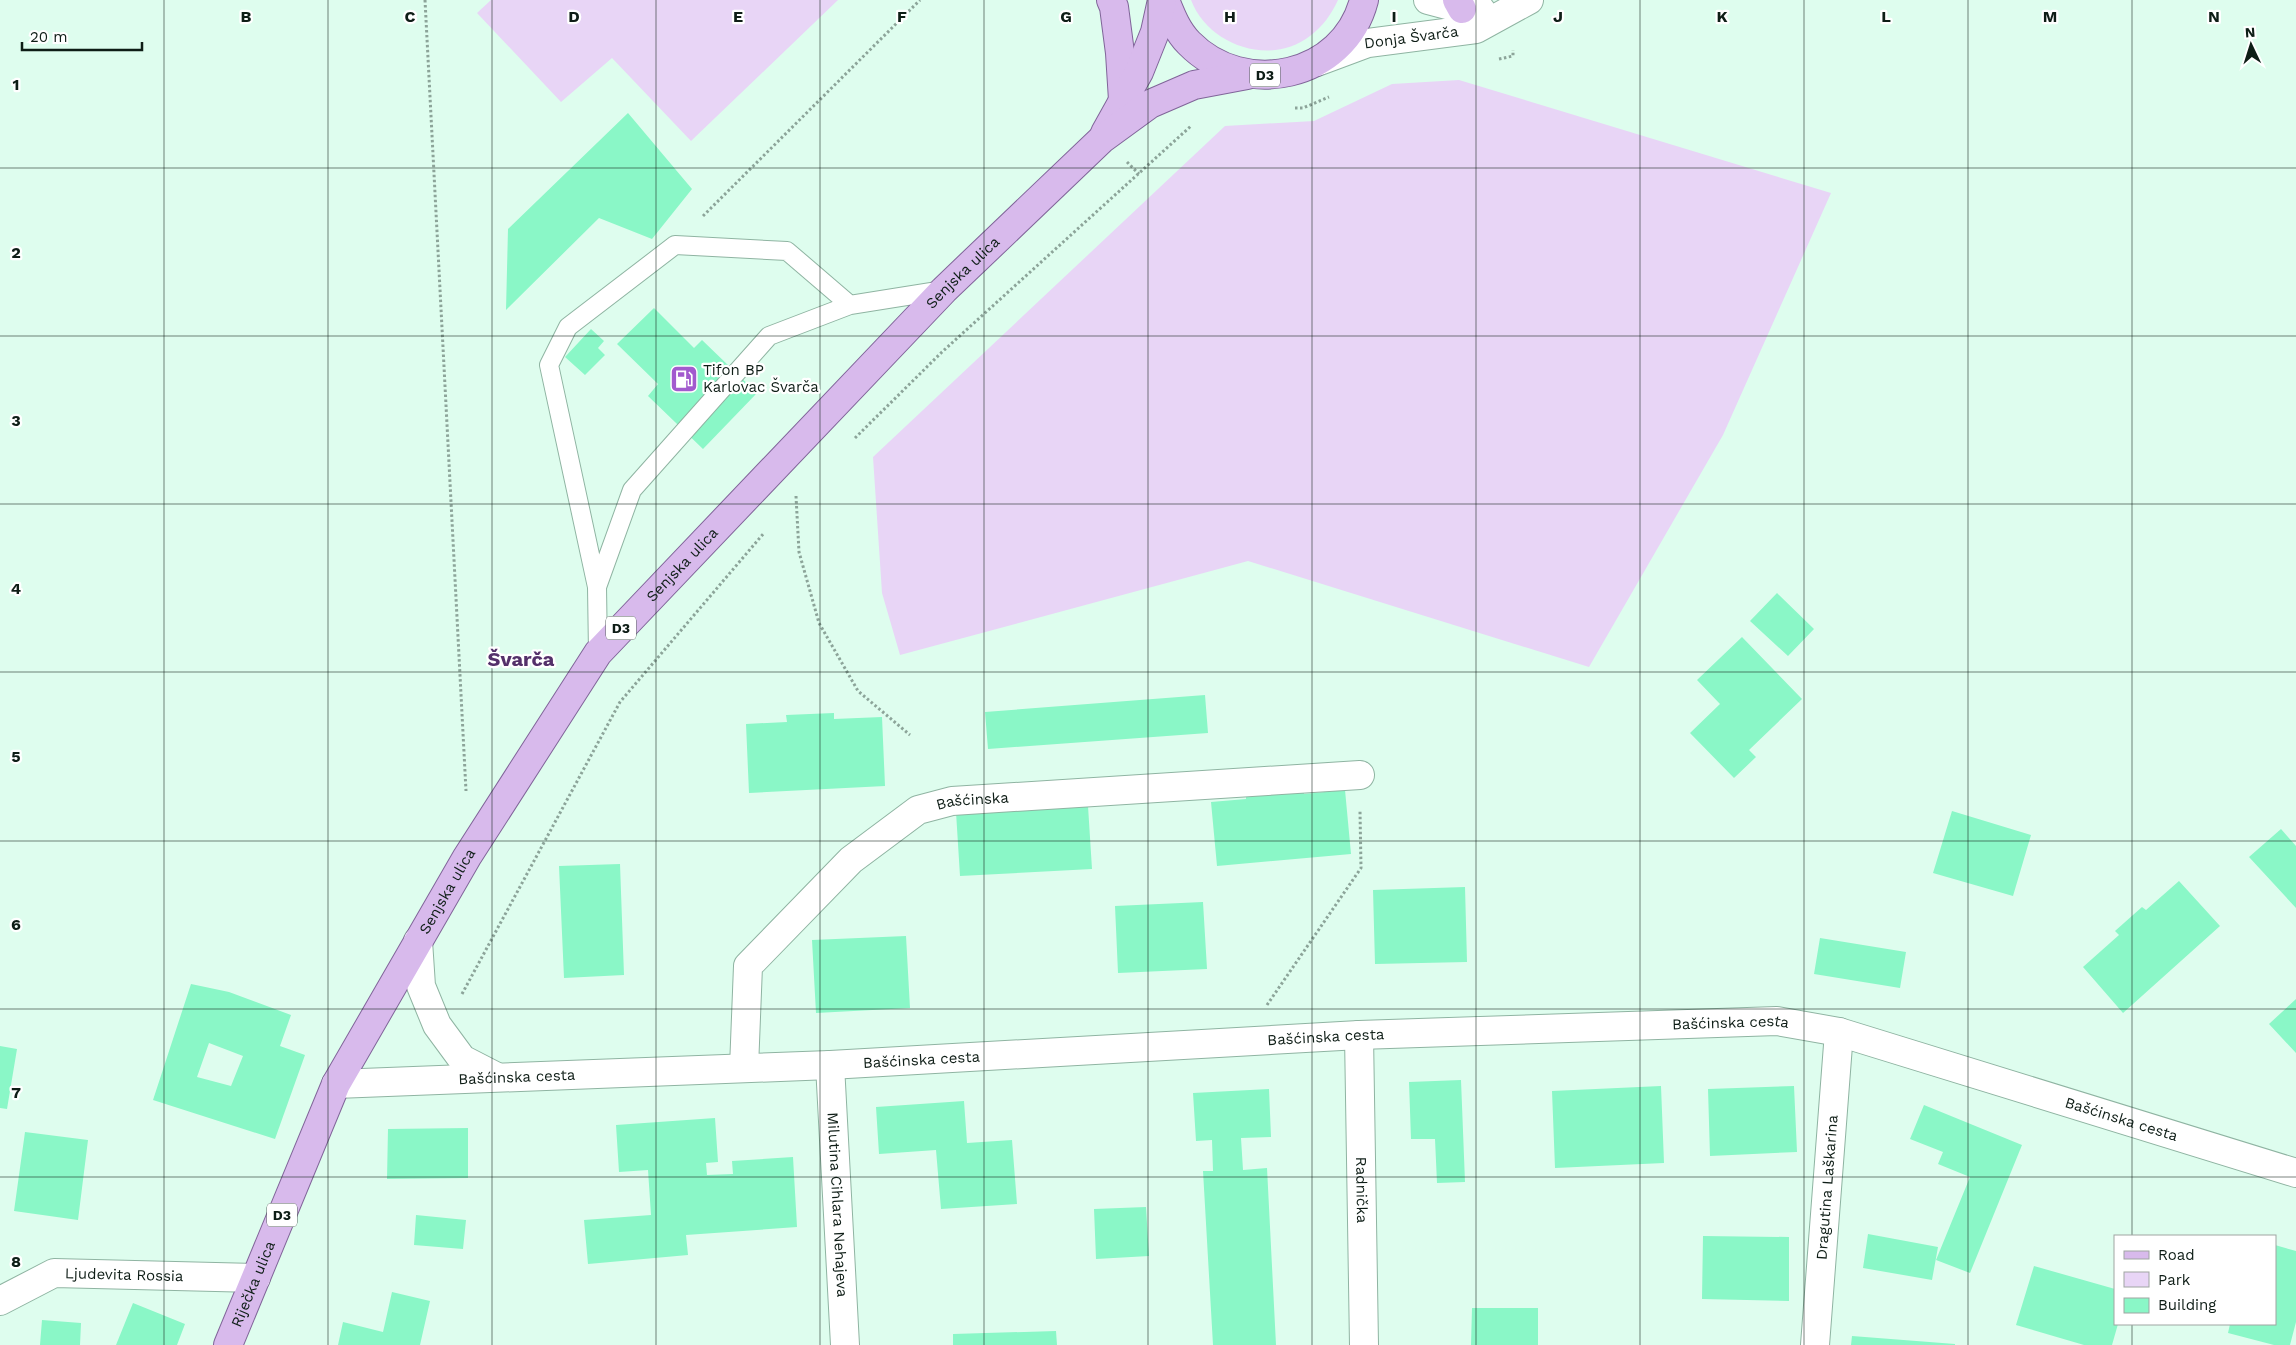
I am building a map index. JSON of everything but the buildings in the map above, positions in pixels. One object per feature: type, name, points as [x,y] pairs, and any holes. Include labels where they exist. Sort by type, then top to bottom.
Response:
[{"type":"main road","points":[[1111,0],[1114,7],[1120,53],[1123,100]]},
{"type":"main road","name":"Senjska ulica","points":[[1102,139],[1139,72],[1155,32],[1163,0]]},
{"type":"main road","name":"D3","points":[[1163,0],[1172,20],[1188,43],[1215,64],[1247,75],[1282,75],[1314,64],[1341,43],[1360,15],[1364,0]]},
{"type":"main road","name":"Senjska ulica","points":[[336,1084],[467,857],[598,653],[944,290],[1102,139],[1150,104],[1194,85],[1247,75]]},
{"type":"main road","name":"Riječka ulica","points":[[228,1345],[336,1084]]},
{"type":"street","name":"Donja Švarča","points":[[1428,0],[1459,4],[1518,6]]},
{"type":"street","name":"Donja Švarča","points":[[1314,64],[1368,43],[1476,29],[1518,6]]},
{"type":"street","name":"Bašćinska","points":[[744,1068],[748,966],[850,860],[918,810],[952,801],[1360,775]]},
{"type":"street","points":[[418,940],[421,986],[437,1025],[462,1059],[498,1078]]},
{"type":"street","name":"Bašćinska cesta","points":[[336,1084],[830,1065],[1359,1035],[1776,1021],[1839,1032],[2296,1173]]},
{"type":"street","name":"Dragutina Laškarina","points":[[1815,1345],[1839,1032]]},
{"type":"street","name":"Radnička","points":[[1359,1035],[1364,1345]]},
{"type":"street","name":"Milutina Cihlara Nehajeva","points":[[830,1065],[845,1345]]},
{"type":"street","name":"Ljudevita Rossia","points":[[0,1301],[54,1273],[256,1278]]},
{"type":"lane","points":[[598,653],[597,587],[549,365],[568,327],[675,245],[787,250],[850,305]]},
{"type":"lane","points":[[597,587],[632,490],[769,336],[850,305],[944,290]]},
{"type":"path","points":[[424,0],[466,761],[466,800]]},
{"type":"path","points":[[675,245],[920,0]]},
{"type":"path","points":[[1494,60],[1514,56],[1518,6]]},
{"type":"path","points":[[1294,108],[1303,108],[1336,94]]},
{"type":"path","points":[[852,441],[942,352],[1197,121]]},
{"type":"path","points":[[790,503],[796,495],[799,552],[819,623],[858,691],[910,735]]},
{"type":"path","points":[[437,1025],[452,1012],[620,702],[765,532]]},
{"type":"path","points":[[1243,1041],[1361,868],[1360,775]]},
{"type":"green space","points":[[491,0],[838,0],[691,141],[612,58],[561,102],[477,13]]},
{"type":"green space","points":[[1191,0],[1338,0],[1326,20],[1310,36],[1294,45],[1277,50],[1259,50],[1242,46],[1226,39],[1211,29],[1199,16]]},
{"type":"green space","points":[[1459,80],[1831,193],[1723,435],[1589,667],[1248,561],[900,655],[882,593],[873,457],[1225,126],[1314,121],[1392,84]]},
{"type":"place","name":"Tifon BP Karlovac Švarča","points":[[684,379]]},
{"type":"district","name":"Švarča","points":[[521,659]]}]
